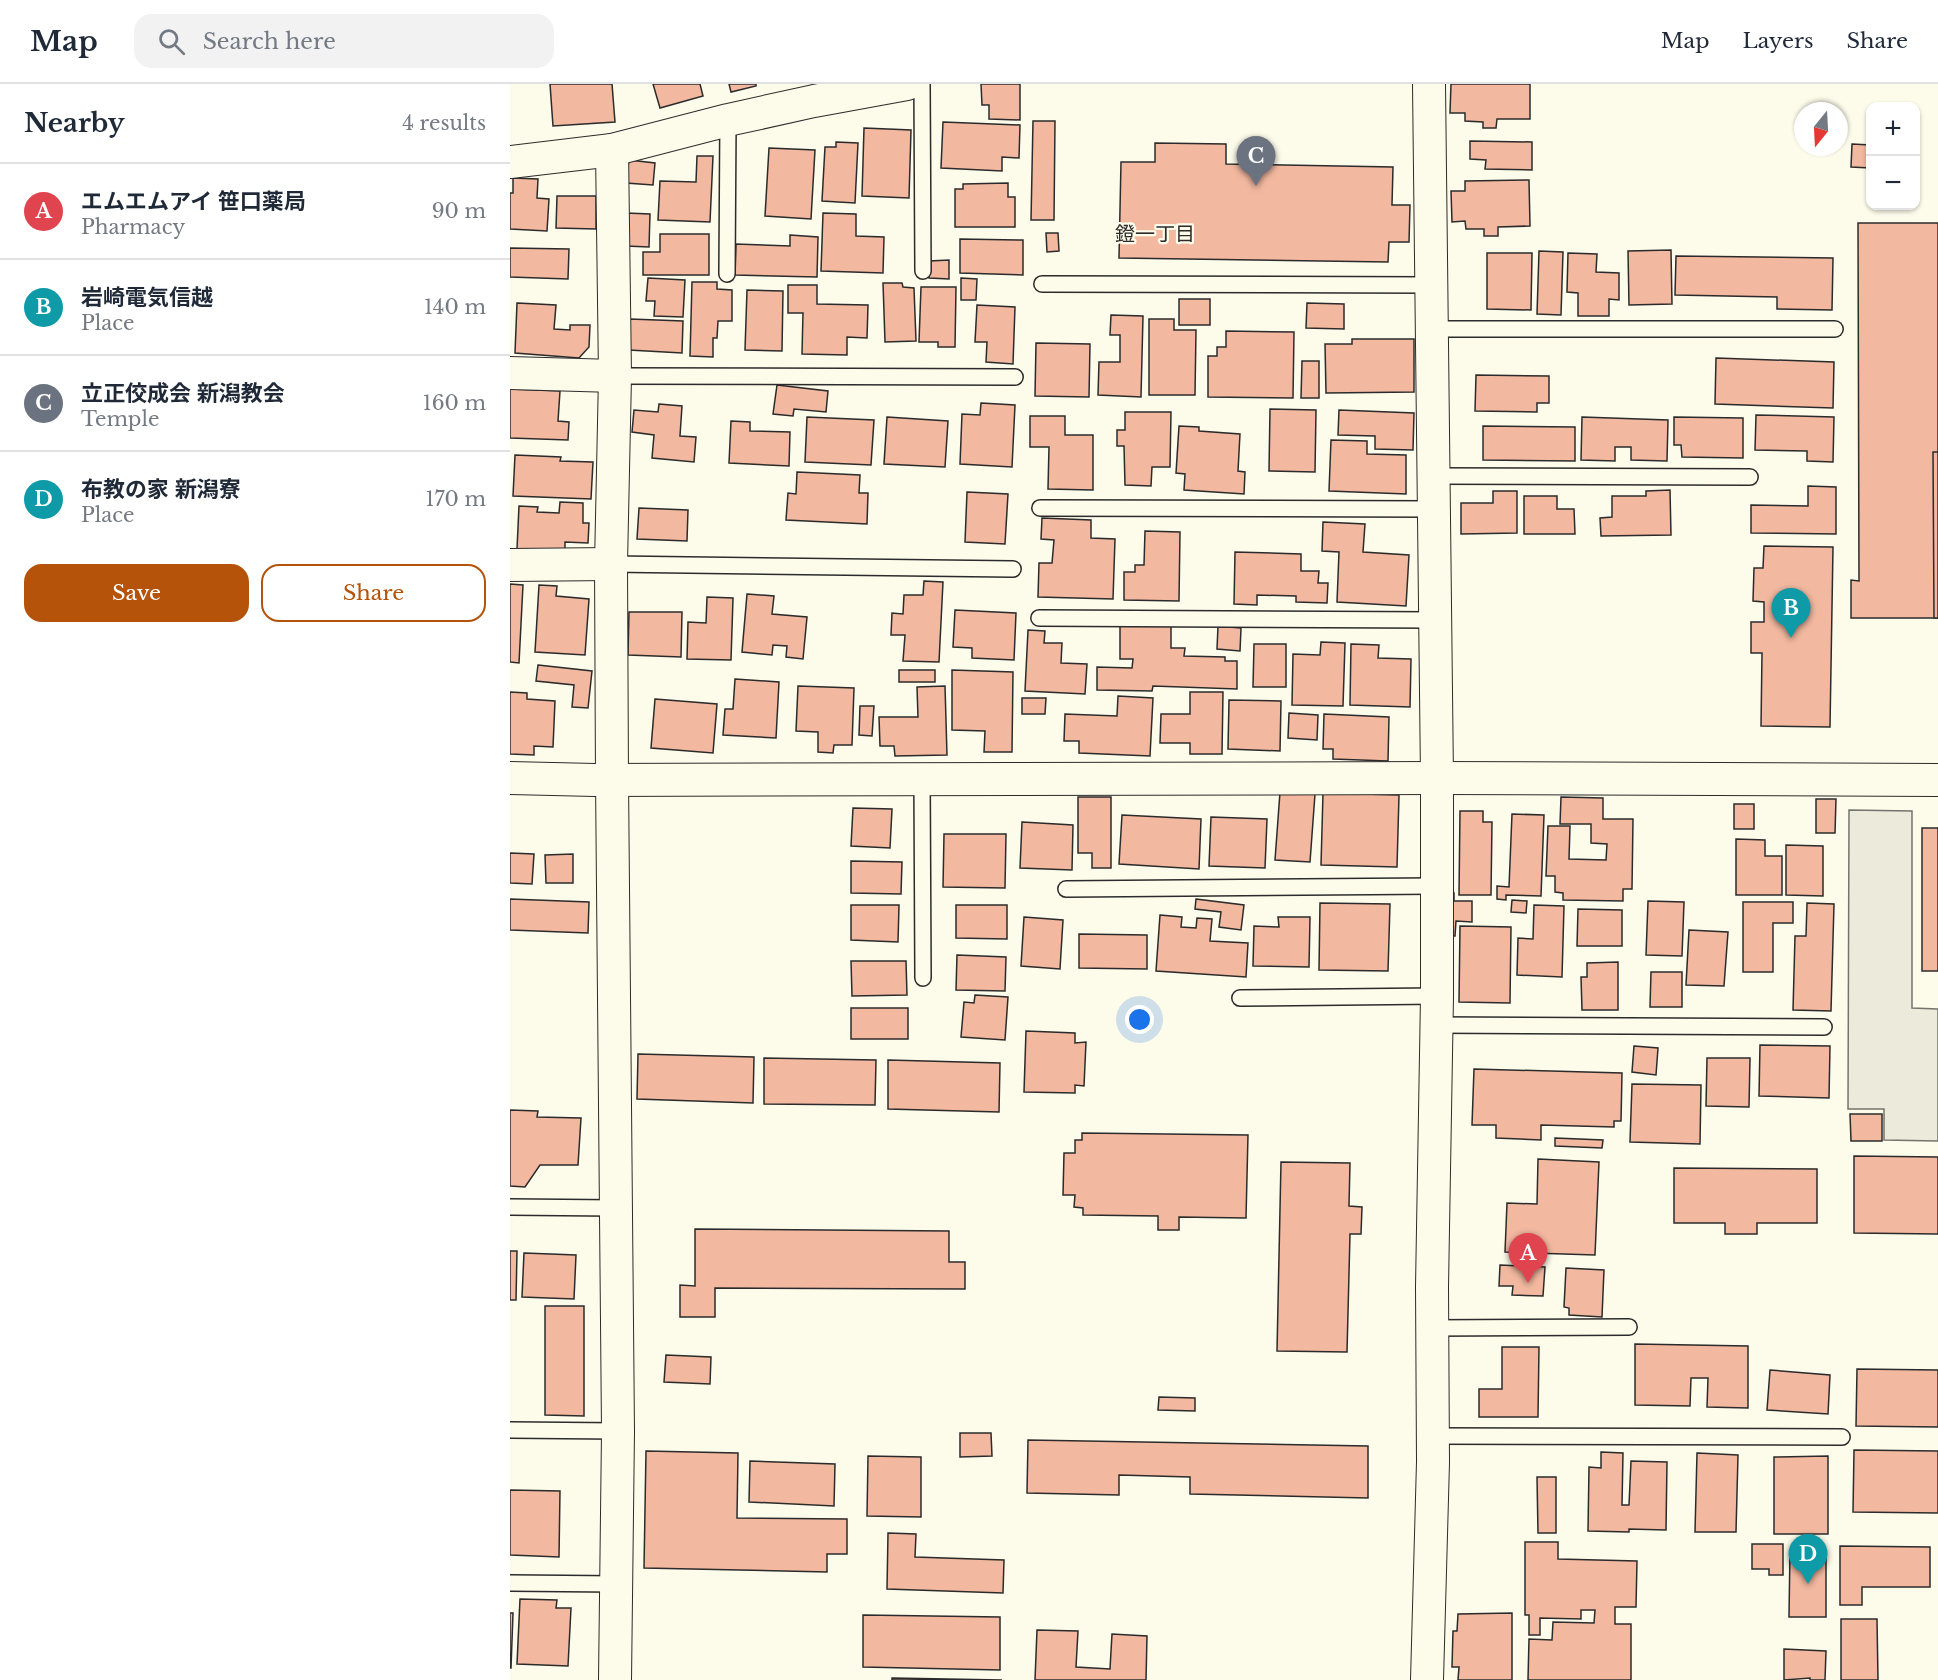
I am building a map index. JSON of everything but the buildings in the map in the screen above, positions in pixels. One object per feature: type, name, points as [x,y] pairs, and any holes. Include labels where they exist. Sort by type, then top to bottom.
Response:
[{"type":"street","points":[[510,162],[612,150],[814,100],[907,84]]},
{"type":"street","points":[[1427,1680],[1432,1436],[1437,778],[1429,84]]},
{"type":"street","points":[[612,150],[615,376],[611,564],[612,779],[618,1431],[615,1680]]},
{"type":"street","points":[[510,373],[615,376]]},
{"type":"street","points":[[510,565],[611,564]]},
{"type":"street","points":[[510,778],[1938,780]]},
{"type":"lane","points":[[922,84],[923,271]]},
{"type":"lane","points":[[727,274],[728,120]]},
{"type":"lane","points":[[1042,284],[1431,285]]},
{"type":"lane","points":[[1432,329],[1835,329]]},
{"type":"lane","points":[[615,376],[1015,377]]},
{"type":"lane","points":[[1433,476],[1750,477]]},
{"type":"lane","points":[[1040,508],[1433,509]]},
{"type":"lane","points":[[611,564],[1013,569]]},
{"type":"lane","points":[[1039,618],[1434,620]]},
{"type":"lane","points":[[922,778],[923,978]]},
{"type":"lane","points":[[1066,889],[1436,886]]},
{"type":"lane","points":[[1240,998],[1436,1011],[1824,1027]]},
{"type":"lane","points":[[510,1207],[615,1208]]},
{"type":"lane","points":[[1432,1328],[1629,1327]]},
{"type":"lane","points":[[510,1430],[618,1431]]},
{"type":"lane","points":[[1432,1436],[1842,1437]]},
{"type":"lane","points":[[510,1583],[617,1584]]},
{"type":"shaded area","points":[[1849,810],[1912,811],[1912,1008],[1938,1009],[1938,1141],[1884,1140],[1884,1109],[1848,1109]]},
{"type":"place","name":"立正佼成会 新潟教会","points":[[1256,186]]},
{"type":"place","name":"岩崎電気信越","points":[[1791,638]]},
{"type":"place","name":"エムエムアイ 笹口薬局","points":[[1528,1283]]},
{"type":"place","name":"布教の家 新潟寮","points":[[1808,1584]]},
{"type":"district","name":"鐙一丁目","points":[[1155,234]]}]
